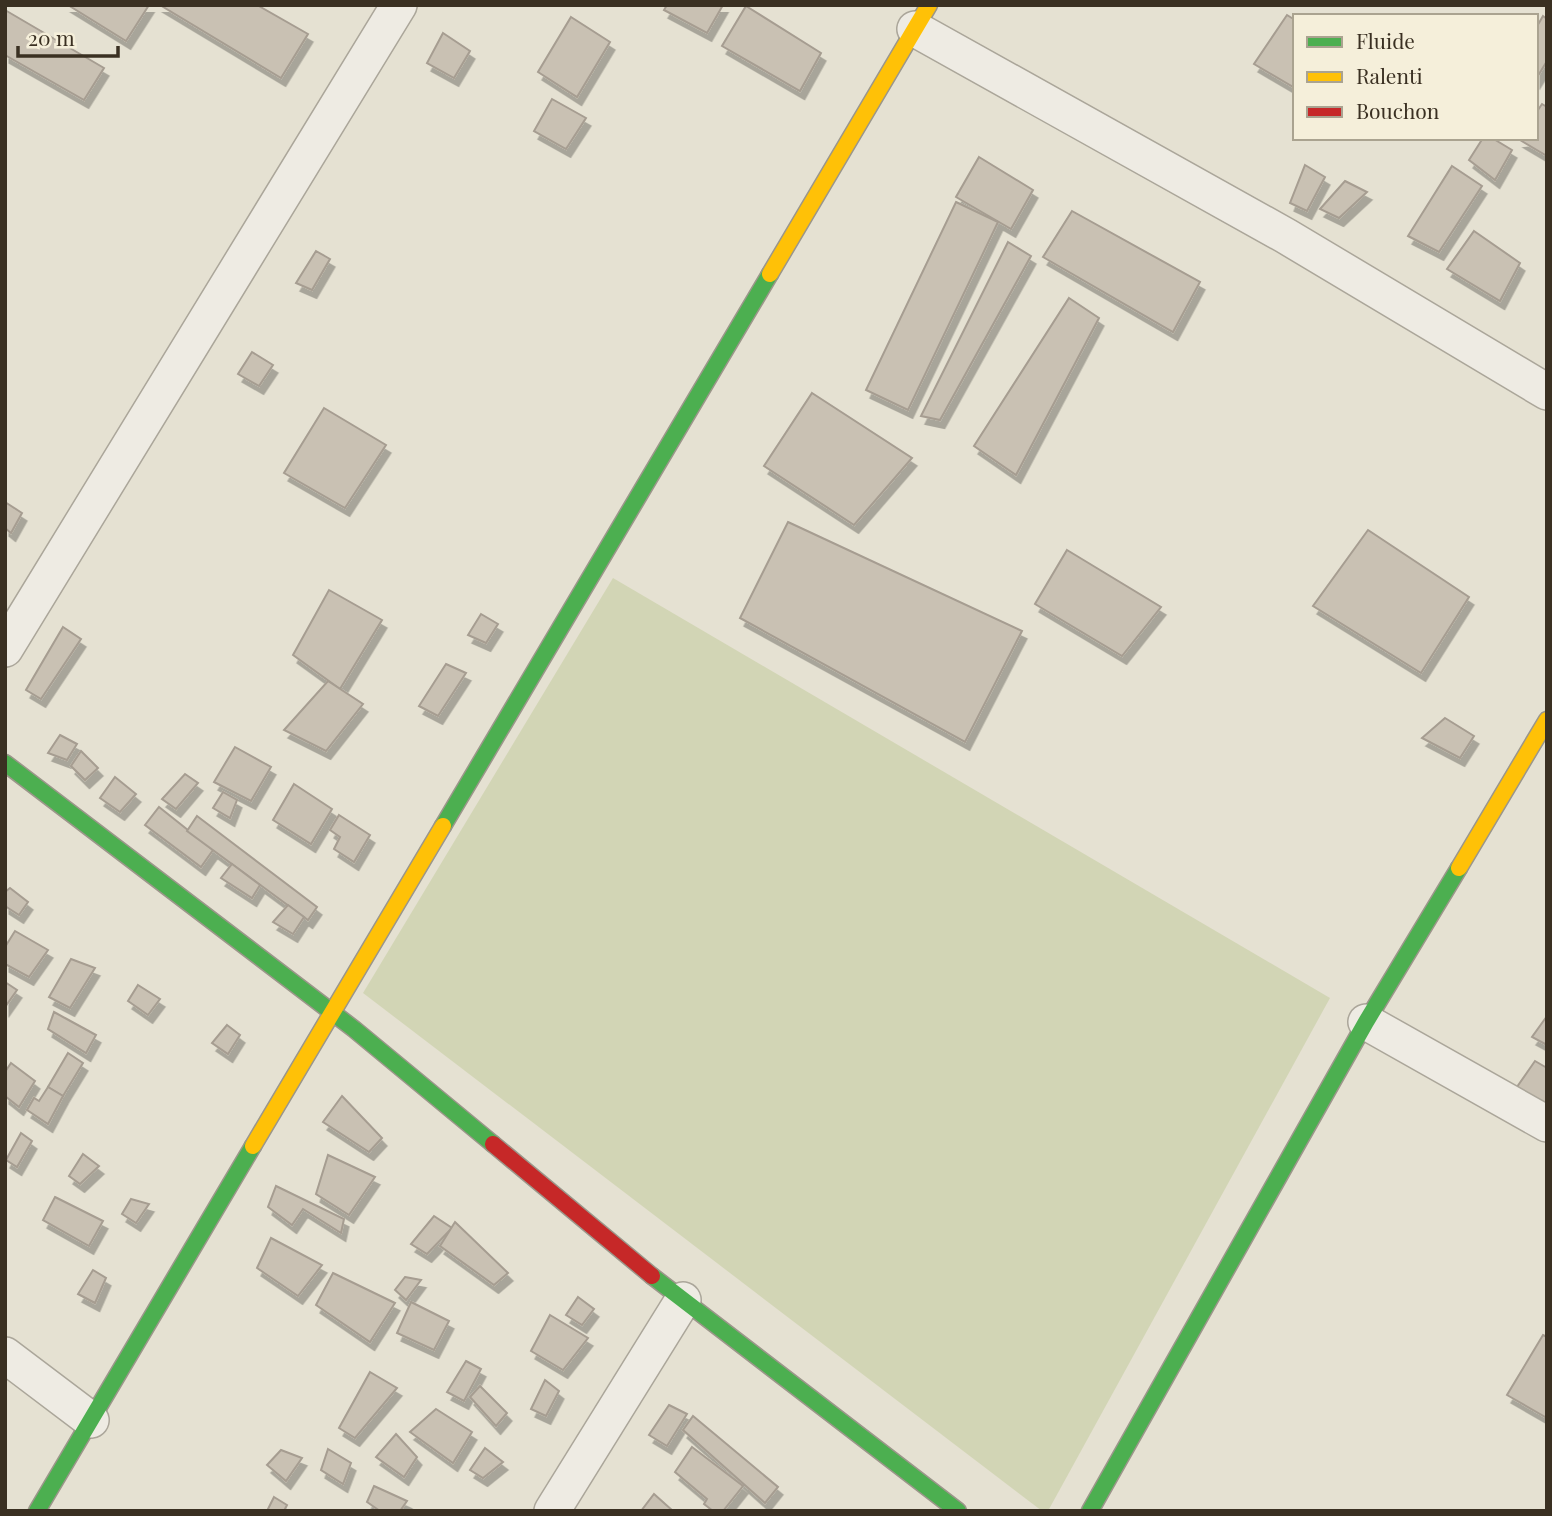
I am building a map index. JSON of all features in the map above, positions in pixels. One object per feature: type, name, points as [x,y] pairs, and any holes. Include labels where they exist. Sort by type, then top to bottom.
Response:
[{"type":"street","points":[[5,649],[399,5]]},
{"type":"street","points":[[37,1511],[922,17],[1547,391]]},
{"type":"street","points":[[1090,1511],[1366,1022],[1537,759],[1547,720]]},
{"type":"street","points":[[5,763],[331,1012],[683,1300],[958,1511]]},
{"type":"street","points":[[1366,1022],[1547,1124]]},
{"type":"street","points":[[552,1511],[683,1300]]},
{"type":"street","points":[[5,1355],[90,1420]]},
{"type":"green space","points":[[613,578],[1330,998],[1048,1511],[1042,1511],[363,993]]},
{"type":"building","points":[[68,5],[149,5],[126,41]]},
{"type":"building","points":[[160,5],[257,5],[308,34],[281,78]]},
{"type":"building","points":[[667,5],[723,5],[707,33],[664,10]]},
{"type":"building","points":[[746,6],[821,53],[800,91],[722,46]]},
{"type":"building","points":[[5,10],[104,68],[84,100],[5,55]]},
{"type":"building","points":[[1287,15],[1293,19],[1293,87],[1254,64]]},
{"type":"building","points":[[1543,16],[1547,19],[1547,61],[1538,76],[1538,25]]},
{"type":"building","points":[[571,17],[610,42],[577,97],[538,72]]},
{"type":"building","points":[[443,33],[470,51],[454,78],[427,63]]},
{"type":"building","points":[[552,99],[586,118],[566,149],[534,131]]},
{"type":"building","points":[[1542,104],[1547,107],[1547,156],[1520,140],[1538,140],[1538,110]]},
{"type":"building","points":[[1482,140],[1495,140],[1512,150],[1495,180],[1469,160]]},
{"type":"building","points":[[979,157],[1033,190],[1011,229],[956,197]]},
{"type":"building","points":[[1305,165],[1325,177],[1307,211],[1290,203]]},
{"type":"building","points":[[1452,166],[1482,186],[1439,252],[1408,236]]},
{"type":"building","points":[[1345,181],[1367,192],[1339,218],[1320,209]]},
{"type":"building","points":[[956,202],[998,222],[908,410],[866,390]]},
{"type":"building","points":[[1072,211],[1200,282],[1173,332],[1043,257]]},
{"type":"building","points":[[1474,231],[1520,263],[1500,301],[1447,269]]},
{"type":"building","points":[[1008,242],[1031,256],[940,420],[921,416]]},
{"type":"building","points":[[316,251],[330,259],[312,290],[296,283]]},
{"type":"building","points":[[1069,298],[1099,318],[1016,475],[974,446]]},
{"type":"building","points":[[252,352],[273,365],[259,386],[238,374]]},
{"type":"building","points":[[812,393],[912,458],[854,525],[764,466]]},
{"type":"building","points":[[324,408],[386,445],[345,508],[284,473]]},
{"type":"building","points":[[5,502],[22,513],[11,533],[5,528]]},
{"type":"building","points":[[788,522],[1022,631],[965,742],[740,618]]},
{"type":"building","points":[[1368,530],[1469,597],[1421,673],[1313,606]]},
{"type":"building","points":[[1067,550],[1161,607],[1122,656],[1035,604]]},
{"type":"building","points":[[329,590],[382,620],[340,689],[293,655]]},
{"type":"building","points":[[481,614],[498,624],[486,643],[468,635]]},
{"type":"building","points":[[63,627],[81,639],[41,699],[26,690]]},
{"type":"building","points":[[446,664],[466,673],[438,716],[419,706]]},
{"type":"building","points":[[328,681],[363,704],[326,751],[284,730]]},
{"type":"building","points":[[1445,718],[1474,736],[1460,758],[1422,738]]},
{"type":"building","points":[[60,735],[77,744],[67,760],[48,753]]},
{"type":"building","points":[[235,747],[271,767],[251,801],[214,782]]},
{"type":"building","points":[[81,751],[98,768],[85,780],[71,766]]},
{"type":"building","points":[[185,774],[198,783],[176,809],[162,799]]},
{"type":"building","points":[[115,777],[136,794],[120,812],[100,798]]},
{"type":"building","points":[[294,784],[332,809],[311,844],[273,820]]},
{"type":"building","points":[[223,792],[237,800],[230,818],[213,808]]},
{"type":"building","points":[[159,807],[213,850],[201,867],[145,825]]},
{"type":"building","points":[[339,815],[370,835],[354,862],[334,849],[340,837],[330,830]]},
{"type":"building","points":[[197,816],[317,907],[308,920],[187,831]]},
{"type":"building","points":[[232,864],[260,885],[252,898],[221,878]]},
{"type":"building","points":[[10,888],[28,902],[19,915],[5,906],[5,892]]},
{"type":"building","points":[[288,905],[304,917],[293,934],[273,922]]},
{"type":"building","points":[[15,931],[48,950],[29,977],[5,964],[5,947]]},
{"type":"building","points":[[71,959],[95,968],[70,1008],[49,997]]},
{"type":"building","points":[[5,982],[17,990],[5,1007]]},
{"type":"building","points":[[138,985],[160,999],[148,1015],[128,1001]]},
{"type":"building","points":[[54,1012],[96,1035],[86,1053],[48,1029]]},
{"type":"building","points":[[1547,1016],[1547,1045],[1532,1037]]},
{"type":"building","points":[[227,1025],[240,1035],[228,1054],[212,1043]]},
{"type":"building","points":[[68,1053],[83,1063],[63,1096],[48,1087]]},
{"type":"building","points":[[1535,1061],[1547,1068],[1547,1107],[1512,1094]]},
{"type":"building","points":[[11,1063],[35,1081],[19,1107],[5,1096],[5,1072]]},
{"type":"building","points":[[48,1087],[63,1096],[48,1124],[27,1110],[34,1098],[39,1101]]},
{"type":"building","points":[[342,1096],[382,1138],[369,1152],[323,1122]]},
{"type":"building","points":[[21,1133],[32,1141],[17,1167],[6,1160]]},
{"type":"building","points":[[83,1154],[99,1166],[80,1184],[69,1176]]},
{"type":"building","points":[[328,1155],[375,1177],[349,1215],[316,1194]]},
{"type":"building","points":[[276,1186],[344,1219],[341,1233],[303,1209],[292,1225],[268,1207]]},
{"type":"building","points":[[55,1197],[103,1221],[89,1246],[43,1220]]},
{"type":"building","points":[[131,1199],[149,1204],[136,1223],[122,1214]]},
{"type":"building","points":[[434,1216],[452,1228],[427,1254],[411,1244]]},
{"type":"building","points":[[455,1222],[508,1273],[494,1285],[440,1246]]},
{"type":"building","points":[[271,1238],[322,1265],[298,1296],[257,1268]]},
{"type":"building","points":[[93,1270],[106,1278],[95,1303],[78,1294]]},
{"type":"building","points":[[333,1273],[395,1303],[370,1342],[316,1305]]},
{"type":"building","points":[[405,1277],[421,1280],[406,1300],[395,1290]]},
{"type":"building","points":[[578,1297],[594,1309],[582,1325],[566,1315]]},
{"type":"building","points":[[411,1302],[449,1321],[434,1350],[397,1333]]},
{"type":"building","points":[[550,1315],[588,1338],[563,1370],[531,1351]]},
{"type":"building","points":[[1543,1335],[1547,1337],[1547,1418],[1507,1395]]},
{"type":"building","points":[[466,1361],[481,1369],[464,1401],[447,1392]]},
{"type":"building","points":[[370,1372],[397,1388],[355,1438],[339,1428]]},
{"type":"building","points":[[545,1380],[559,1391],[546,1416],[531,1409]]},
{"type":"building","points":[[480,1386],[507,1413],[496,1426],[470,1397]]},
{"type":"building","points":[[669,1405],[687,1414],[667,1446],[649,1435]]},
{"type":"building","points":[[436,1409],[472,1432],[453,1463],[410,1432]]},
{"type":"building","points":[[693,1416],[778,1487],[765,1503],[683,1430]]},
{"type":"building","points":[[396,1434],[417,1457],[404,1477],[376,1457]]},
{"type":"building","points":[[692,1447],[743,1486],[723,1511],[713,1511],[704,1504],[707,1499],[675,1472]]},
{"type":"building","points":[[485,1448],[503,1462],[483,1478],[470,1470]]},
{"type":"building","points":[[328,1449],[351,1463],[343,1484],[321,1470]]},
{"type":"building","points":[[281,1450],[302,1458],[286,1481],[267,1465]]},
{"type":"building","points":[[374,1486],[407,1501],[400,1511],[380,1511],[367,1502]]},
{"type":"building","points":[[654,1494],[673,1511],[641,1511]]},
{"type":"building","points":[[274,1497],[287,1505],[284,1511],[267,1511]]},
{"type":"traffic: fast","points":[[443,826],[770,274]]},
{"type":"traffic: fast","points":[[5,763],[354,1029],[493,1144]]},
{"type":"traffic: fast","points":[[1090,1511],[1366,1022],[1459,868]]},
{"type":"traffic: fast","points":[[37,1511],[253,1146]]},
{"type":"traffic: fast","points":[[652,1276],[958,1511]]},
{"type":"traffic: slow","points":[[770,274],[929,5]]},
{"type":"traffic: slow","points":[[1459,868],[1547,720]]},
{"type":"traffic: slow","points":[[253,1146],[443,826]]},
{"type":"traffic: jam","points":[[493,1144],[652,1276]]}]
